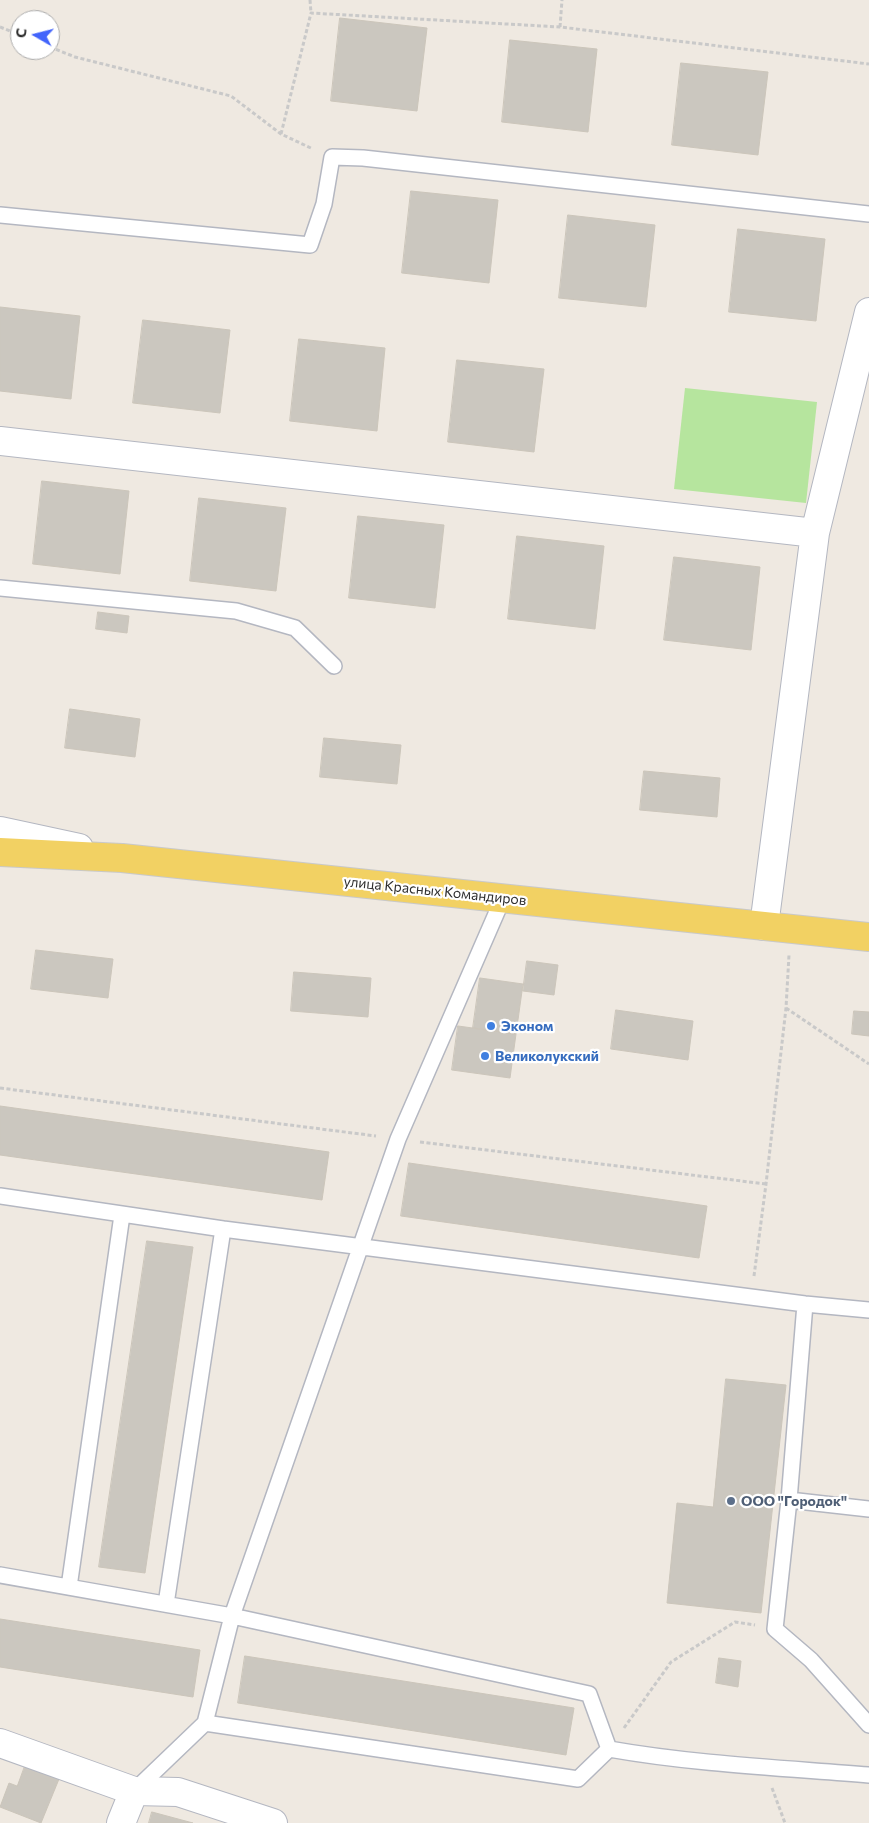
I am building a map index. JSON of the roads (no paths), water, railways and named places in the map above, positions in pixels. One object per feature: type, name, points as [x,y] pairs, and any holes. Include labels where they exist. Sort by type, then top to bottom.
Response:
[{"type":"main road","name":"улица Красных Командиров","points":[[0,852],[122,858],[869,937]]},
{"type":"street","points":[[764,926],[815,534],[869,312]]},
{"type":"street","points":[[0,441],[815,534]]},
{"type":"street","points":[[0,831],[122,858]]},
{"type":"street","points":[[0,1743],[134,1791],[178,1792],[273,1823]]},
{"type":"street","points":[[121,1823],[134,1791]]},
{"type":"lane","points":[[0,215],[310,245],[324,204],[332,157],[363,158],[869,214]]},
{"type":"lane","points":[[0,588],[236,611],[295,628],[334,666]]},
{"type":"lane","points":[[134,1791],[205,1723],[232,1616],[398,1139],[503,898]]},
{"type":"lane","points":[[0,1196],[223,1229],[805,1304],[869,1310]]},
{"type":"lane","points":[[69,1587],[122,1215]]},
{"type":"lane","points":[[166,1604],[223,1229]]},
{"type":"lane","points":[[805,1304],[789,1500],[775,1629],[811,1660],[869,1725]]},
{"type":"lane","points":[[789,1500],[869,1509]]},
{"type":"lane","points":[[0,1575],[232,1616],[589,1694],[609,1749]]},
{"type":"lane","points":[[205,1723],[578,1779],[609,1749]]},
{"type":"lane","points":[[609,1749],[636,1754],[765,1767],[869,1775]]},
{"type":"place","name":"Эконом","points":[[491,1026]]},
{"type":"place","name":"Великолукский","points":[[485,1056]]},
{"type":"place","name":"ООО \"Городок\"","points":[[731,1501]]}]
